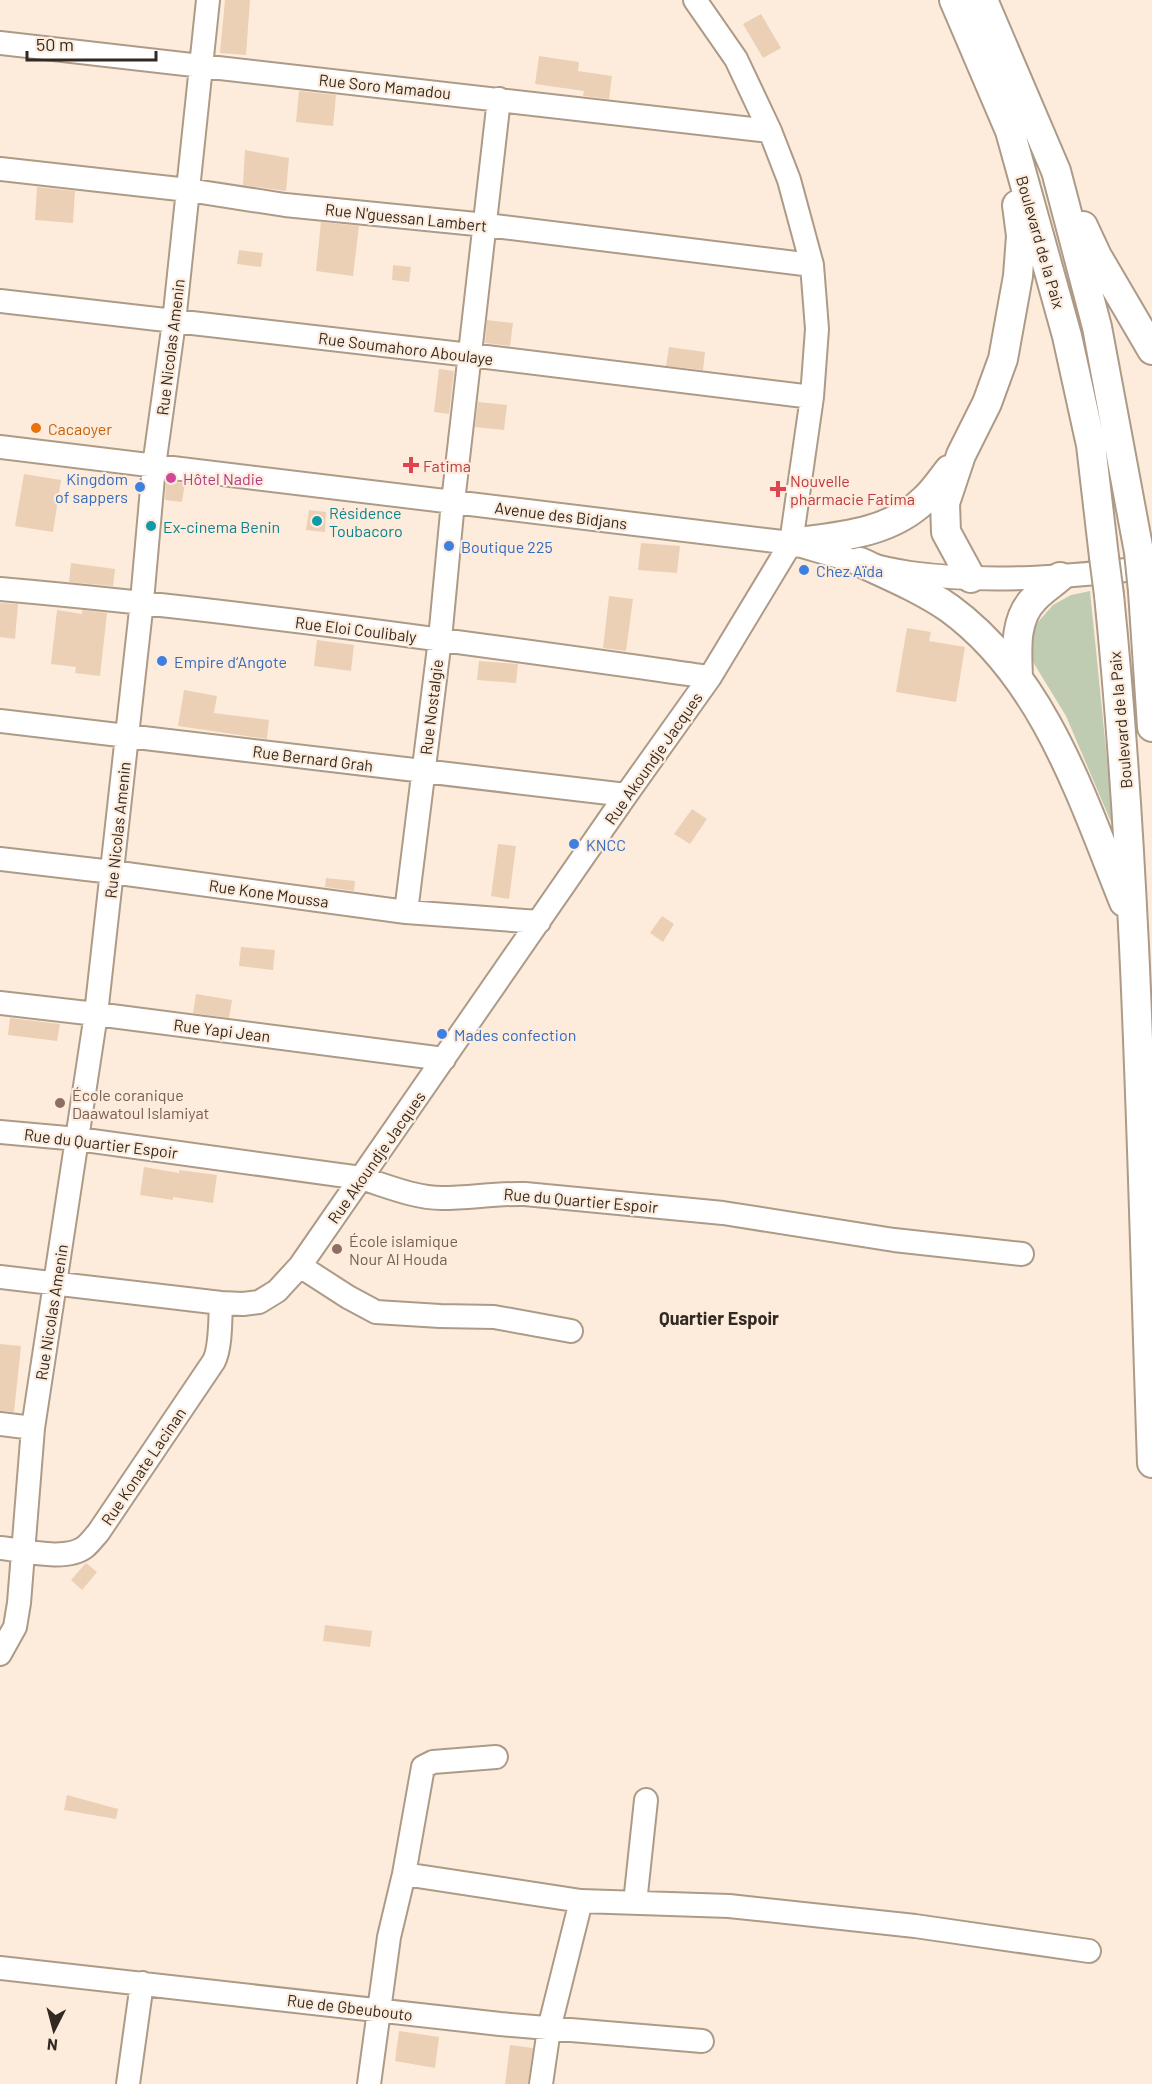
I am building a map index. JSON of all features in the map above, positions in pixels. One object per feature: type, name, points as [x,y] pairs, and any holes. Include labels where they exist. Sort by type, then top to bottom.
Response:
[{"type":"main road","name":"Boulevard de la Paix","points":[[954,0],[1010,131],[1067,336],[1089,434],[1128,572],[1121,712],[1134,927],[1152,1462]]},
{"type":"main road","name":"Boulevard de la Paix","points":[[983,0],[1056,171],[1097,327],[1128,572],[1152,727]]},
{"type":"main road","points":[[971,578],[946,532],[945,503],[961,454],[987,403],[1003,359],[1018,276],[1020,236],[1010,131]]},
{"type":"main road","points":[[1056,171],[1097,256],[1152,350]]},
{"type":"main road","points":[[791,543],[837,537],[879,528],[925,500],[961,454]]},
{"type":"main road","points":[[860,562],[909,585],[948,608],[981,635],[1018,677],[1046,723],[1088,809],[1134,927]]},
{"type":"main road","points":[[1018,677],[1016,640],[1022,620],[1032,600],[1060,578]]},
{"type":"street","name":"Rue Nicolas Amenin","points":[[0,1654],[15,1627],[20,1603],[22,1550],[33,1428],[96,1014],[142,602],[154,466],[174,321],[208,0]]},
{"type":"street","name":"Rue Akoundje Jacques","points":[[0,1277],[221,1303],[259,1302],[278,1291],[300,1266],[710,677],[791,543],[812,398],[817,329],[812,265],[789,180],[770,132],[736,59],[695,0]]},
{"type":"street","name":"Rue Soro Mamadou","points":[[0,43],[770,132]]},
{"type":"street","name":"Rue Nostalgie","points":[[406,912],[440,639],[453,502],[499,99]]},
{"type":"street","name":"Rue N'guessan Lambert","points":[[0,169],[188,190],[285,205],[486,225],[812,265]]},
{"type":"street","name":"Rue Soumahoro Aboulaye","points":[[0,301],[470,355],[812,398]]},
{"type":"street","name":"Avenue des Bidjans","points":[[0,447],[791,543],[910,573],[1008,580],[1128,572]]},
{"type":"street","name":"Rue Eloi Coulibaly","points":[[0,589],[142,602],[440,639],[710,677]]},
{"type":"street","name":"Rue Bernard Grah","points":[[0,721],[626,795]]},
{"type":"street","name":"Rue Kone Moussa","points":[[0,858],[406,912],[539,922]]},
{"type":"street","name":"Rue Yapi Jean","points":[[0,1003],[444,1059]]},
{"type":"street","name":"Rue du Quartier Espoir","points":[[0,1132],[78,1138],[361,1178],[405,1192],[439,1198],[500,1193],[525,1194],[723,1213],[894,1240],[1022,1254]]},
{"type":"street","points":[[300,1266],[376,1312],[494,1317],[571,1331]]},
{"type":"street","name":"Rue Konate Lacinan","points":[[0,1548],[47,1555],[66,1553],[83,1549],[98,1533],[214,1361],[219,1344],[221,1303]]},
{"type":"street","points":[[0,1424],[33,1428]]},
{"type":"street","points":[[369,2084],[389,1937],[404,1874],[423,1767],[440,1761],[496,1757]]},
{"type":"street","points":[[635,1903],[646,1800]]},
{"type":"street","points":[[404,1874],[581,1901],[753,1908],[938,1929],[1089,1951]]},
{"type":"street","points":[[541,2084],[549,2029],[581,1901]]},
{"type":"street","name":"Rue de Gbeubouto","points":[[0,1968],[549,2029],[702,2040]]},
{"type":"street","points":[[128,2084],[142,1983]]},
{"type":"green space","points":[[1090,591],[1114,829],[1066,716],[1033,662],[1031,649],[1031,635],[1038,622],[1053,605],[1071,595]]},
{"type":"building","points":[[225,0],[250,0],[246,55],[220,53]]},
{"type":"building","points":[[761,14],[781,48],[763,58],[743,24]]},
{"type":"building","points":[[539,56],[579,62],[578,71],[612,76],[609,99],[583,96],[584,91],[535,84]]},
{"type":"building","points":[[299,91],[336,95],[333,126],[296,122]]},
{"type":"building","points":[[245,150],[289,158],[286,191],[243,185]]},
{"type":"building","points":[[37,187],[75,191],[73,223],[35,220]]},
{"type":"building","points":[[321,222],[359,226],[353,276],[316,271]]},
{"type":"building","points":[[239,250],[263,253],[261,267],[237,264]]},
{"type":"building","points":[[393,265],[411,267],[409,282],[392,280]]},
{"type":"building","points":[[487,320],[513,323],[510,346],[485,343]]},
{"type":"building","points":[[669,347],[705,352],[703,370],[666,366]]},
{"type":"building","points":[[439,369],[454,371],[449,414],[434,412]]},
{"type":"building","points":[[478,402],[507,405],[504,430],[475,427]]},
{"type":"building","points":[[24,474],[61,480],[53,532],[15,526]]},
{"type":"building","points":[[166,481],[185,483],[182,502],[165,500]]},
{"type":"building","name":"Résidence Toubacoro","points":[[309,510],[326,512],[325,532],[306,530]]},
{"type":"building","points":[[641,543],[680,546],[677,573],[638,570]]},
{"type":"building","points":[[71,563],[115,569],[113,586],[69,582]]},
{"type":"building","points":[[609,596],[633,599],[626,651],[603,648]]},
{"type":"building","points":[[0,603],[18,604],[15,639],[0,637]]},
{"type":"building","points":[[57,610],[82,614],[82,610],[107,613],[100,676],[75,673],[76,667],[51,664]]},
{"type":"building","points":[[907,628],[931,632],[929,641],[965,647],[956,702],[896,692]]},
{"type":"building","points":[[317,640],[354,645],[351,671],[314,666]]},
{"type":"building","points":[[479,661],[518,664],[516,683],[477,680]]},
{"type":"building","points":[[184,690],[217,696],[214,713],[269,720],[267,739],[178,726]]},
{"type":"building","points":[[692,809],[707,819],[690,844],[674,834]]},
{"type":"building","points":[[498,844],[516,846],[509,899],[491,896]]},
{"type":"building","points":[[326,878],[355,881],[354,891],[325,887]]},
{"type":"building","points":[[662,916],[674,924],[663,942],[650,933]]},
{"type":"building","points":[[241,947],[275,950],[273,970],[239,966]]},
{"type":"building","points":[[196,994],[232,1000],[229,1018],[193,1013]]},
{"type":"building","points":[[10,1018],[60,1024],[57,1041],[8,1035]]},
{"type":"building","points":[[144,1167],[179,1173],[179,1170],[217,1175],[213,1203],[140,1195]]},
{"type":"building","points":[[0,1344],[21,1346],[14,1412],[0,1411]]},
{"type":"building","points":[[86,1563],[97,1572],[82,1590],[71,1580]]},
{"type":"building","points":[[325,1625],[372,1631],[370,1647],[323,1641]]},
{"type":"building","points":[[67,1795],[118,1809],[116,1819],[64,1810]]},
{"type":"building","points":[[399,2031],[439,2037],[435,2068],[395,2061]]},
{"type":"building","points":[[510,2045],[533,2048],[528,2084],[505,2084]]},
{"type":"place","name":"Cacaoyer","points":[[36,428]]},
{"type":"place","name":"Fatima","points":[[411,465]]},
{"type":"place","name":"Hôtel Nadie","points":[[171,478]]},
{"type":"place","name":"Kingdom of sappers","points":[[140,487]]},
{"type":"place","name":"Nouvelle pharmacie Fatima","points":[[778,489]]},
{"type":"place","name":"Résidence Toubacoro","points":[[317,521]]},
{"type":"place","name":"Ex-cinema Benin","points":[[151,526]]},
{"type":"place","name":"Boutique 225","points":[[449,546]]},
{"type":"place","name":"Chez Aïda","points":[[804,570]]},
{"type":"place","name":"Empire d‘Angote","points":[[162,661]]},
{"type":"place","name":"KNCC","points":[[574,844]]},
{"type":"place","name":"Mades confection","points":[[442,1034]]},
{"type":"place","name":"École coranique Daawatoul Islamiyat","points":[[60,1103]]},
{"type":"place","name":"École islamique Nour Al Houda","points":[[337,1249]]},
{"type":"district","name":"Quartier Espoir","points":[[719,1318]]}]
